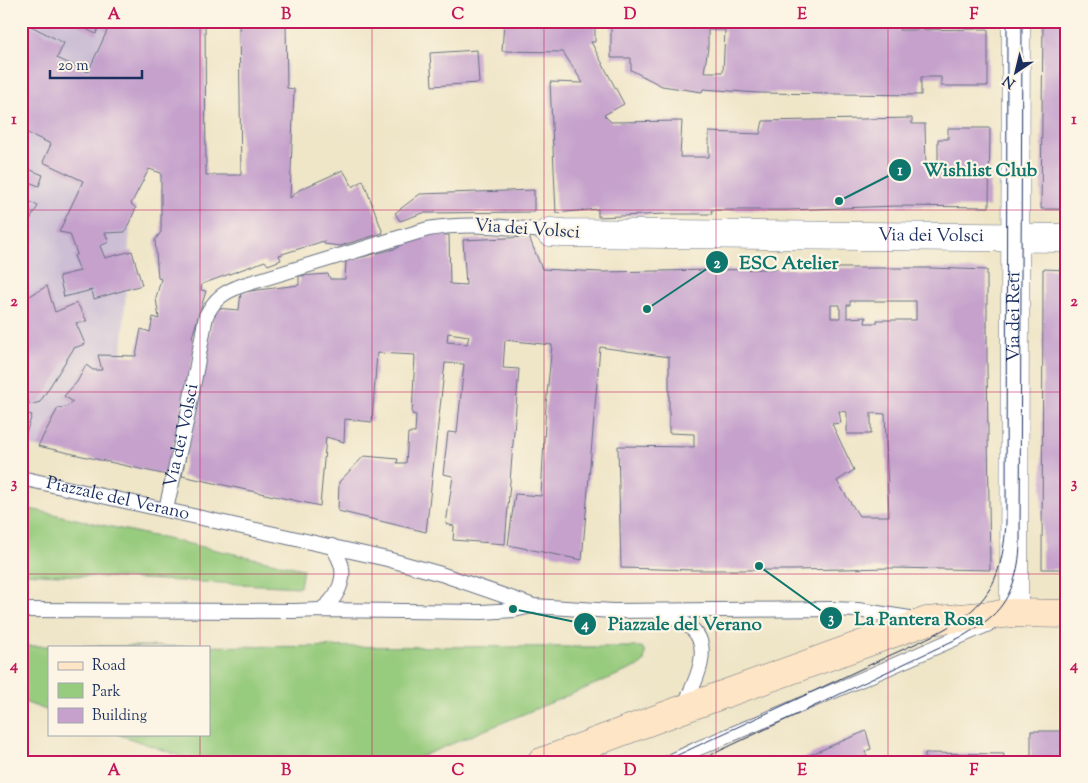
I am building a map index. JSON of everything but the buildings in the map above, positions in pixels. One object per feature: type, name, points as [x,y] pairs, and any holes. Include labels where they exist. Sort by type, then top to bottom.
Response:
[{"type":"main road","name":"Piazzale del Verano","points":[[541,762],[927,621],[1014,613],[1067,614]]},
{"type":"street","name":"Via dei Reti","points":[[1014,613],[1016,21]]},
{"type":"street","name":"Via dei Volsci","points":[[550,232],[563,234],[1067,238]]},
{"type":"lane","name":"Via dei Volsci","points":[[166,509],[188,414],[206,316],[218,298],[229,290],[428,229],[444,226],[507,226],[550,232]]},
{"type":"lane","name":"Piazzale del Verano","points":[[21,478],[387,559],[424,569],[534,606]]},
{"type":"lane","points":[[321,610],[336,595],[343,577],[342,568],[332,546]]},
{"type":"lane","name":"Piazzale del Verano","points":[[21,610],[482,612],[514,610],[534,606],[613,611],[830,609],[858,610],[927,621]]},
{"type":"lane","name":"Piazzale del Verano","points":[[660,611],[692,629],[701,644],[700,667],[683,709]]},
{"type":"lane","points":[[670,762],[1014,613]]},
{"type":"shaded area","points":[[21,21],[143,21],[115,463],[21,444]]},
{"type":"green space","points":[[21,507],[303,569],[300,587],[21,573]]},
{"type":"green space","points":[[21,646],[48,646],[48,711],[21,701]]},
{"type":"green space","points":[[210,646],[642,647],[645,652],[644,662],[639,666],[408,762],[197,762],[123,736],[210,736]]},
{"type":"tram line","points":[[663,762],[947,628],[971,611],[981,601],[993,583],[1000,564],[1006,523],[1007,21]]},
{"type":"tram line","points":[[696,762],[963,636],[982,624],[999,609],[1013,583],[1020,545],[1022,21]]},
{"type":"place","name":"Wishlist Club","points":[[839,201]]},
{"type":"place","name":"ESC Atelier","points":[[647,309]]},
{"type":"place","name":"La Pantera Rosa","points":[[759,566]]},
{"type":"place","name":"Piazzale del Verano","points":[[513,609]]}]
